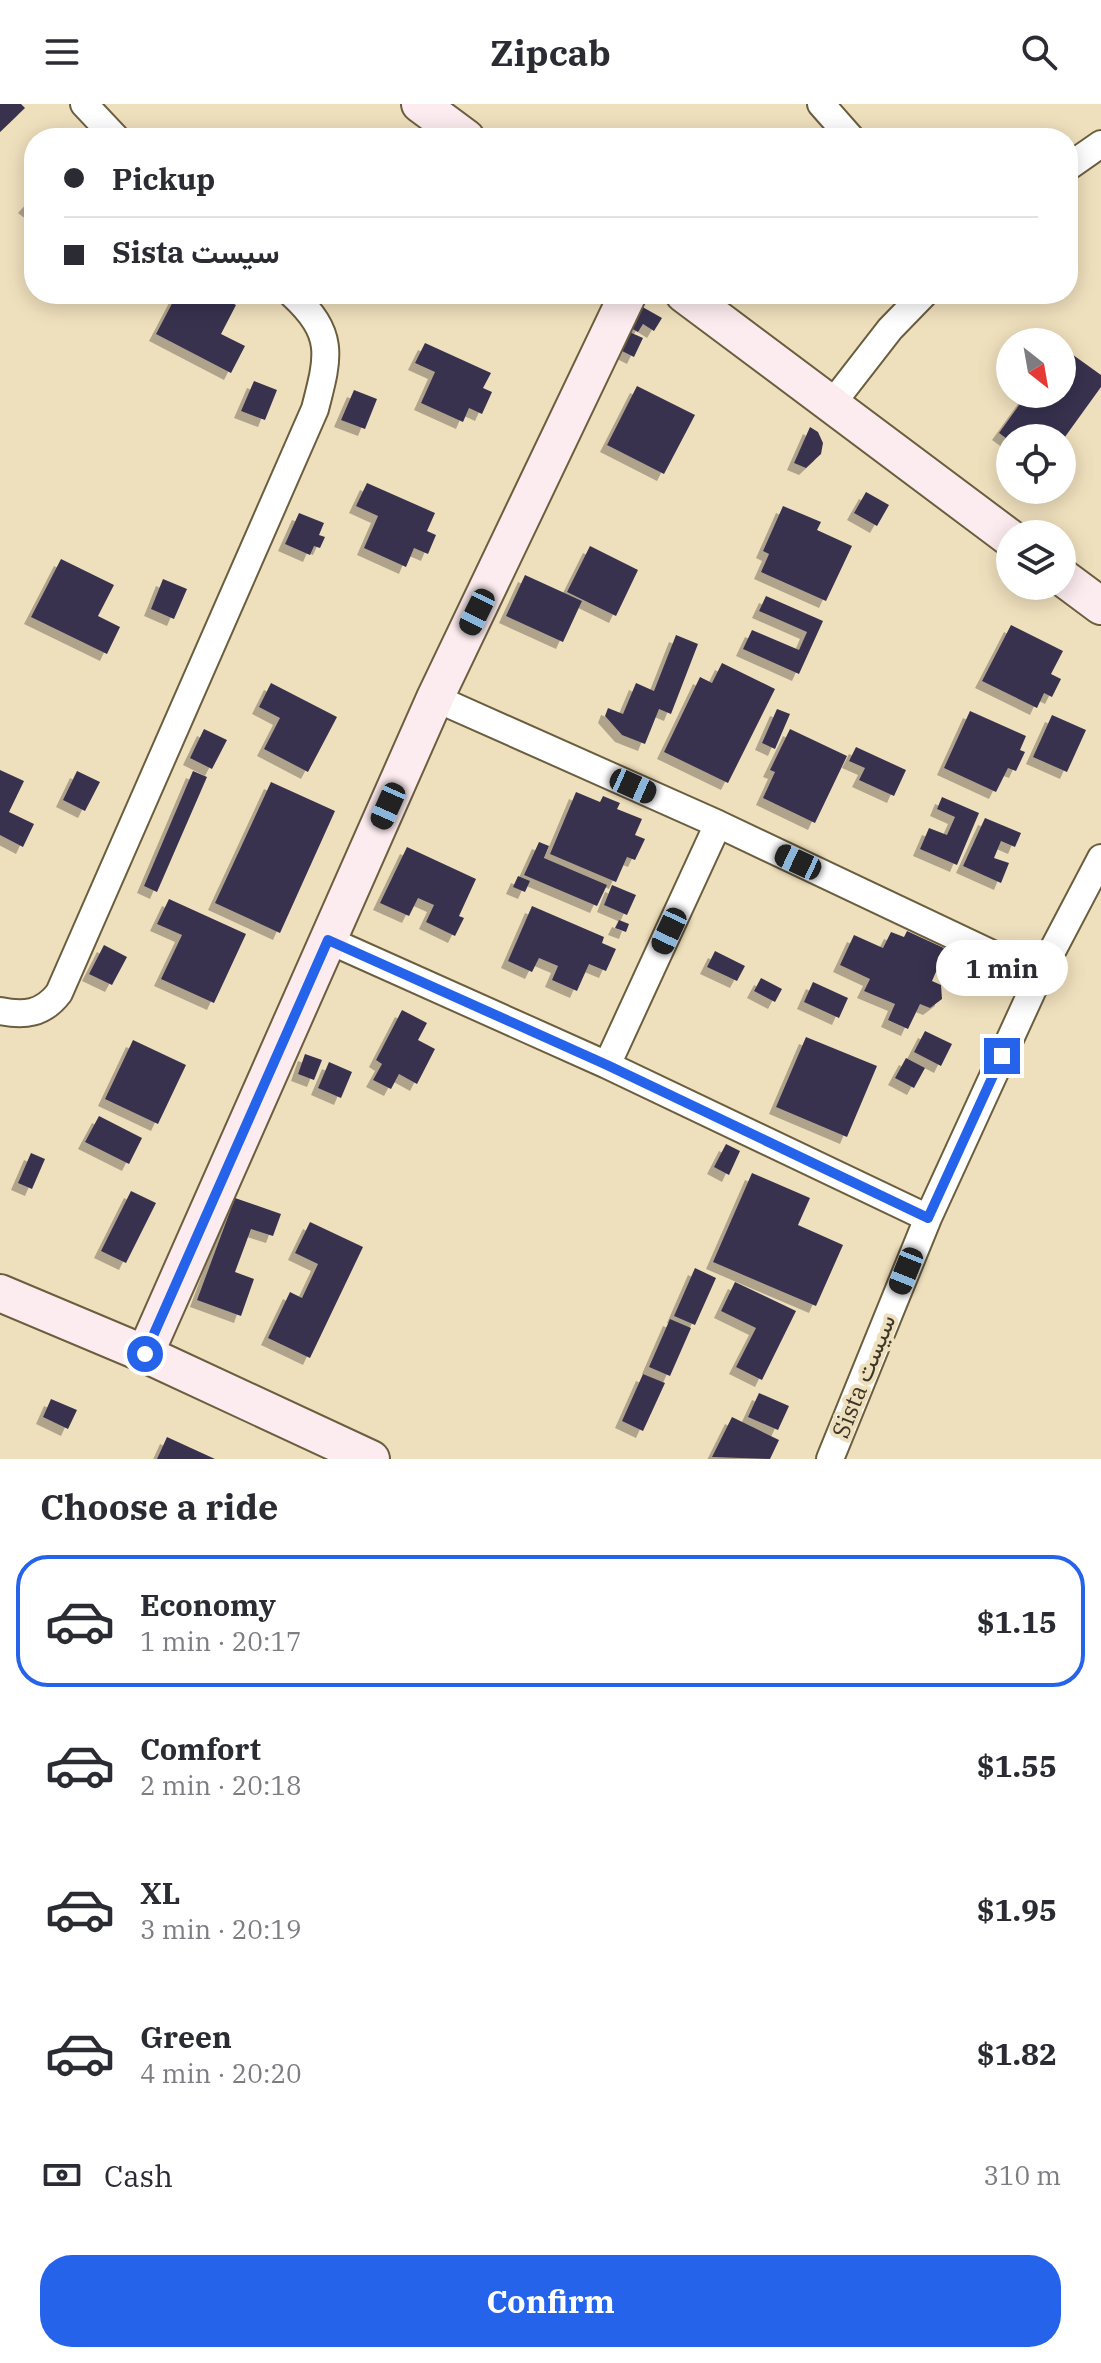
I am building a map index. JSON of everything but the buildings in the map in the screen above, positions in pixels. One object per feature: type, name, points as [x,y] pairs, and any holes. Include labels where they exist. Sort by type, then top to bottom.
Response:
[{"type":"main road","points":[[420,104],[452,128]]},
{"type":"main road","points":[[145,1354],[435,698],[623,304]]},
{"type":"main road","points":[[697,304],[996,528]]},
{"type":"main road","points":[[1076,587],[1101,606]]},
{"type":"main road","points":[[0,1293],[145,1354],[371,1459]]},
{"type":"street","points":[[84,104],[107,128]]},
{"type":"street","points":[[821,104],[842,128]]},
{"type":"street","points":[[1078,160],[1101,144]]},
{"type":"street","points":[[0,1011],[29,1014],[52,1003],[59,993],[315,409],[326,366],[324,338],[315,315],[303,304]]},
{"type":"street","points":[[831,405],[890,329],[914,304]]},
{"type":"street","points":[[435,698],[718,824],[1039,976]]},
{"type":"street","points":[[607,1065],[718,824]]},
{"type":"street","name":"Sista سيست","points":[[830,1459],[928,1218],[1039,976],[1101,858]]},
{"type":"street","points":[[328,940],[607,1065],[928,1218]]},
{"type":"route","points":[[145,1354],[328,940],[607,1065],[928,1218],[1002,1056]]}]
